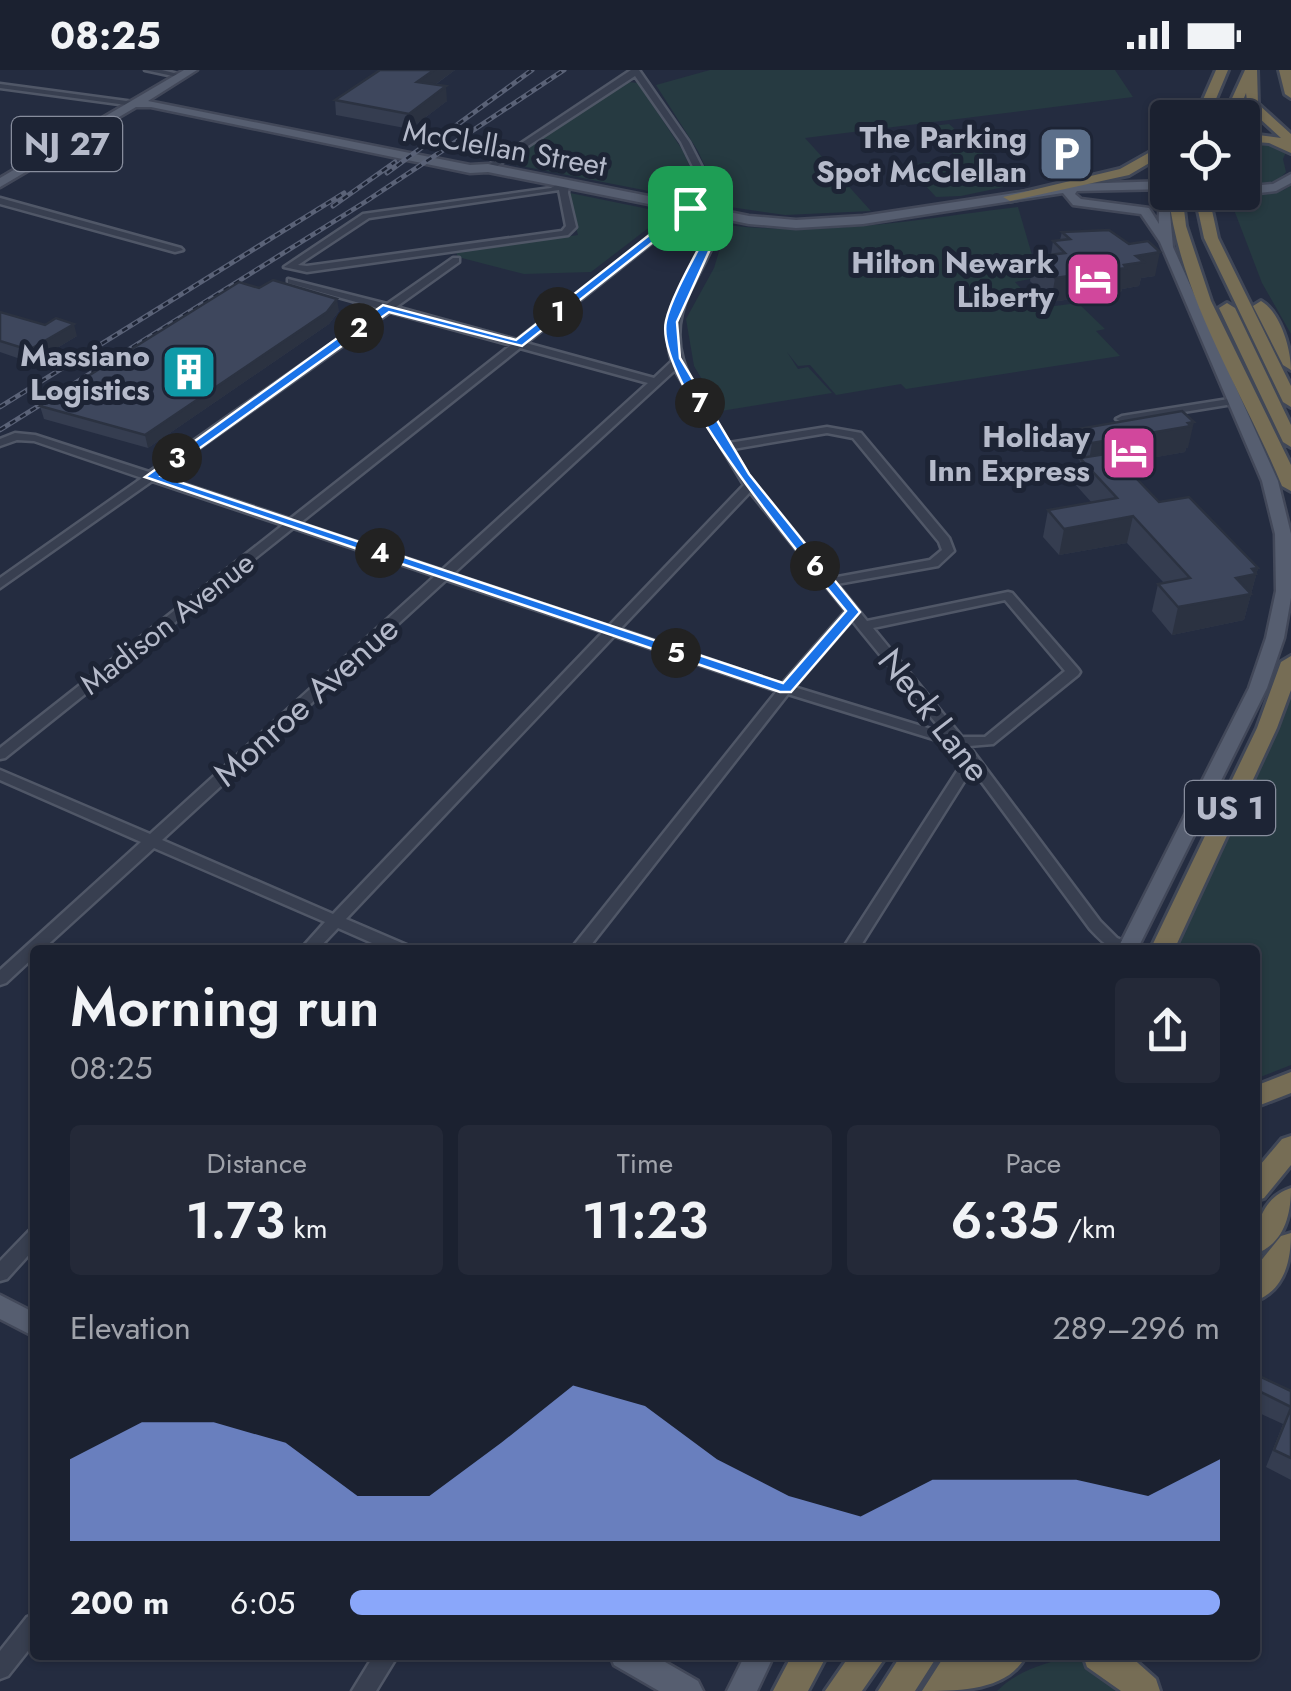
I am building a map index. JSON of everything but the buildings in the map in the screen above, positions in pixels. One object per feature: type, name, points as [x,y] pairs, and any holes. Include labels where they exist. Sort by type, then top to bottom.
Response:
[{"type":"highway","points":[[1196,100],[1209,70]]},
{"type":"highway","points":[[1210,100],[1222,70]]},
{"type":"highway","points":[[1222,100],[1234,70]]},
{"type":"highway","points":[[1237,100],[1251,70]]},
{"type":"highway","points":[[1251,70],[1254,107],[1291,141]]},
{"type":"highway","points":[[1288,73],[1291,94]]},
{"type":"highway","points":[[1260,138],[1291,150]]},
{"type":"highway","points":[[1010,197],[1124,172],[1150,157]]},
{"type":"highway","points":[[1175,210],[1194,272],[1291,486]]},
{"type":"highway","points":[[1190,210],[1207,266],[1291,442]]},
{"type":"highway","points":[[1205,210],[1211,238],[1291,402]]},
{"type":"highway","points":[[1220,210],[1227,238],[1291,365]]},
{"type":"highway","name":"US 1","points":[[1164,945],[1268,728],[1291,662]]},
{"type":"highway","points":[[1260,1095],[1291,1082]]},
{"type":"highway","points":[[1260,1184],[1291,1146]]},
{"type":"highway","points":[[1260,1237],[1291,1199]]},
{"type":"highway","points":[[1260,1284],[1291,1244]]},
{"type":"highway","points":[[789,1691],[808,1660]]},
{"type":"highway","points":[[841,1691],[867,1660]]},
{"type":"highway","points":[[894,1691],[918,1660]]},
{"type":"highway","points":[[938,1691],[962,1660]]},
{"type":"highway","points":[[956,1691],[1002,1660]]},
{"type":"highway","points":[[1107,1660],[1125,1671],[1144,1691]]},
{"type":"main road","name":"NJ 27","points":[[0,182],[187,73]]},
{"type":"main road","name":"McClellan Street","points":[[134,104],[151,104],[470,169],[488,168],[784,224],[830,224],[1074,188],[1150,190]]},
{"type":"main road","points":[[1260,189],[1291,178]]},
{"type":"main road","points":[[1074,188],[1068,192],[1072,200],[1096,204]]},
{"type":"main road","points":[[983,202],[1122,206],[1150,202]]},
{"type":"main road","points":[[1122,206],[1150,216],[1167,247],[1266,470],[1279,512],[1285,557],[1280,615],[1258,688],[1129,945]]},
{"type":"main road","points":[[1165,210],[1167,247]]},
{"type":"main road","points":[[0,1306],[30,1323]]},
{"type":"main road","points":[[633,1660],[688,1691]]},
{"type":"main road","points":[[742,1691],[758,1660]]},
{"type":"street","points":[[150,70],[187,73]]},
{"type":"street","points":[[488,168],[635,71],[684,140],[721,214]]},
{"type":"street","points":[[26,87],[33,78]]},
{"type":"street","points":[[0,86],[134,104]]},
{"type":"street","points":[[17,124],[81,136]]},
{"type":"street","points":[[565,184],[569,231],[307,268],[289,267],[366,216],[553,190],[565,184]]},
{"type":"street","points":[[0,201],[178,250]]},
{"type":"street","name":"Madison Avenue","points":[[0,755],[690,208]]},
{"type":"street","name":"Neck Lane","points":[[721,214],[671,322],[677,363],[750,485],[972,759],[1095,925],[1118,945]]},
{"type":"street","points":[[0,584],[456,260]]},
{"type":"street","points":[[291,281],[656,382]]},
{"type":"street","name":"Monroe Avenue","points":[[37,945],[677,363]]},
{"type":"street","points":[[1122,419],[1236,402]]},
{"type":"street","points":[[726,448],[837,429],[856,434],[945,542],[948,551],[934,563],[829,582]]},
{"type":"street","points":[[0,443],[15,436],[36,438],[786,689],[958,742],[988,741],[1073,672],[1008,596],[864,626]]},
{"type":"street","points":[[313,945],[750,485]]},
{"type":"street","points":[[582,945],[786,689],[853,612]]},
{"type":"street","points":[[853,945],[972,759]]},
{"type":"street","points":[[0,775],[391,945]]},
{"type":"street","name":"Monroe Avenue","points":[[0,979],[30,952]]},
{"type":"street","points":[[0,1273],[30,1241]]},
{"type":"street","points":[[0,1668],[30,1631]]},
{"type":"street","points":[[363,1691],[384,1660]]},
{"type":"shaded area","points":[[710,70],[1115,70],[1133,97],[805,138],[871,211],[785,215],[723,206],[698,151],[656,85]]},
{"type":"shaded area","points":[[629,82],[638,83],[683,151],[705,202],[505,163]]},
{"type":"shaded area","points":[[949,124],[1018,184],[936,197],[911,170],[916,164],[958,158],[924,127]]},
{"type":"shaded area","points":[[1260,139],[1287,150],[1283,159],[1286,172],[1277,181],[1260,184]]},
{"type":"shaded area","points":[[1291,185],[1291,334],[1262,283],[1234,210],[1260,210],[1260,192],[1284,190]]},
{"type":"shaded area","points":[[567,194],[668,213],[591,272],[524,274],[458,257],[456,252],[578,235]]},
{"type":"shaded area","points":[[1018,207],[1032,255],[1046,270],[1040,277],[1015,282],[1039,308],[1078,303],[1105,329],[1096,331],[1120,356],[906,389],[901,384],[836,395],[810,365],[798,366],[787,352],[798,369],[808,367],[832,393],[721,411],[694,366],[686,319],[714,268],[727,225],[838,228]]},
{"type":"shaded area","points":[[1291,690],[1291,1065],[1260,1077],[1260,945],[1174,945],[1269,747]]},
{"type":"shaded area","points":[[1079,1660],[1095,1665],[1129,1691],[997,1691],[1013,1678],[1052,1662]]},
{"type":"railway","points":[[439,138],[532,70]]},
{"type":"railway","points":[[0,430],[365,202],[564,70]]},
{"type":"railway","points":[[387,173],[447,129]]},
{"type":"railway","points":[[333,206],[395,162]]},
{"type":"railway","points":[[0,407],[344,193]]},
{"type":"place","name":"The Parking Spot McClellan","points":[[1066,154]]},
{"type":"place","name":"Hilton Newark Liberty","points":[[1093,279]]},
{"type":"place","name":"Massiano Logistics","points":[[189,372]]},
{"type":"place","name":"Holiday Inn Express","points":[[1129,453]]},
{"type":"route","points":[[690,208],[721,214],[671,322],[674,358],[743,476],[853,612],[786,689],[151,477],[387,308],[518,344],[690,208]]}]
